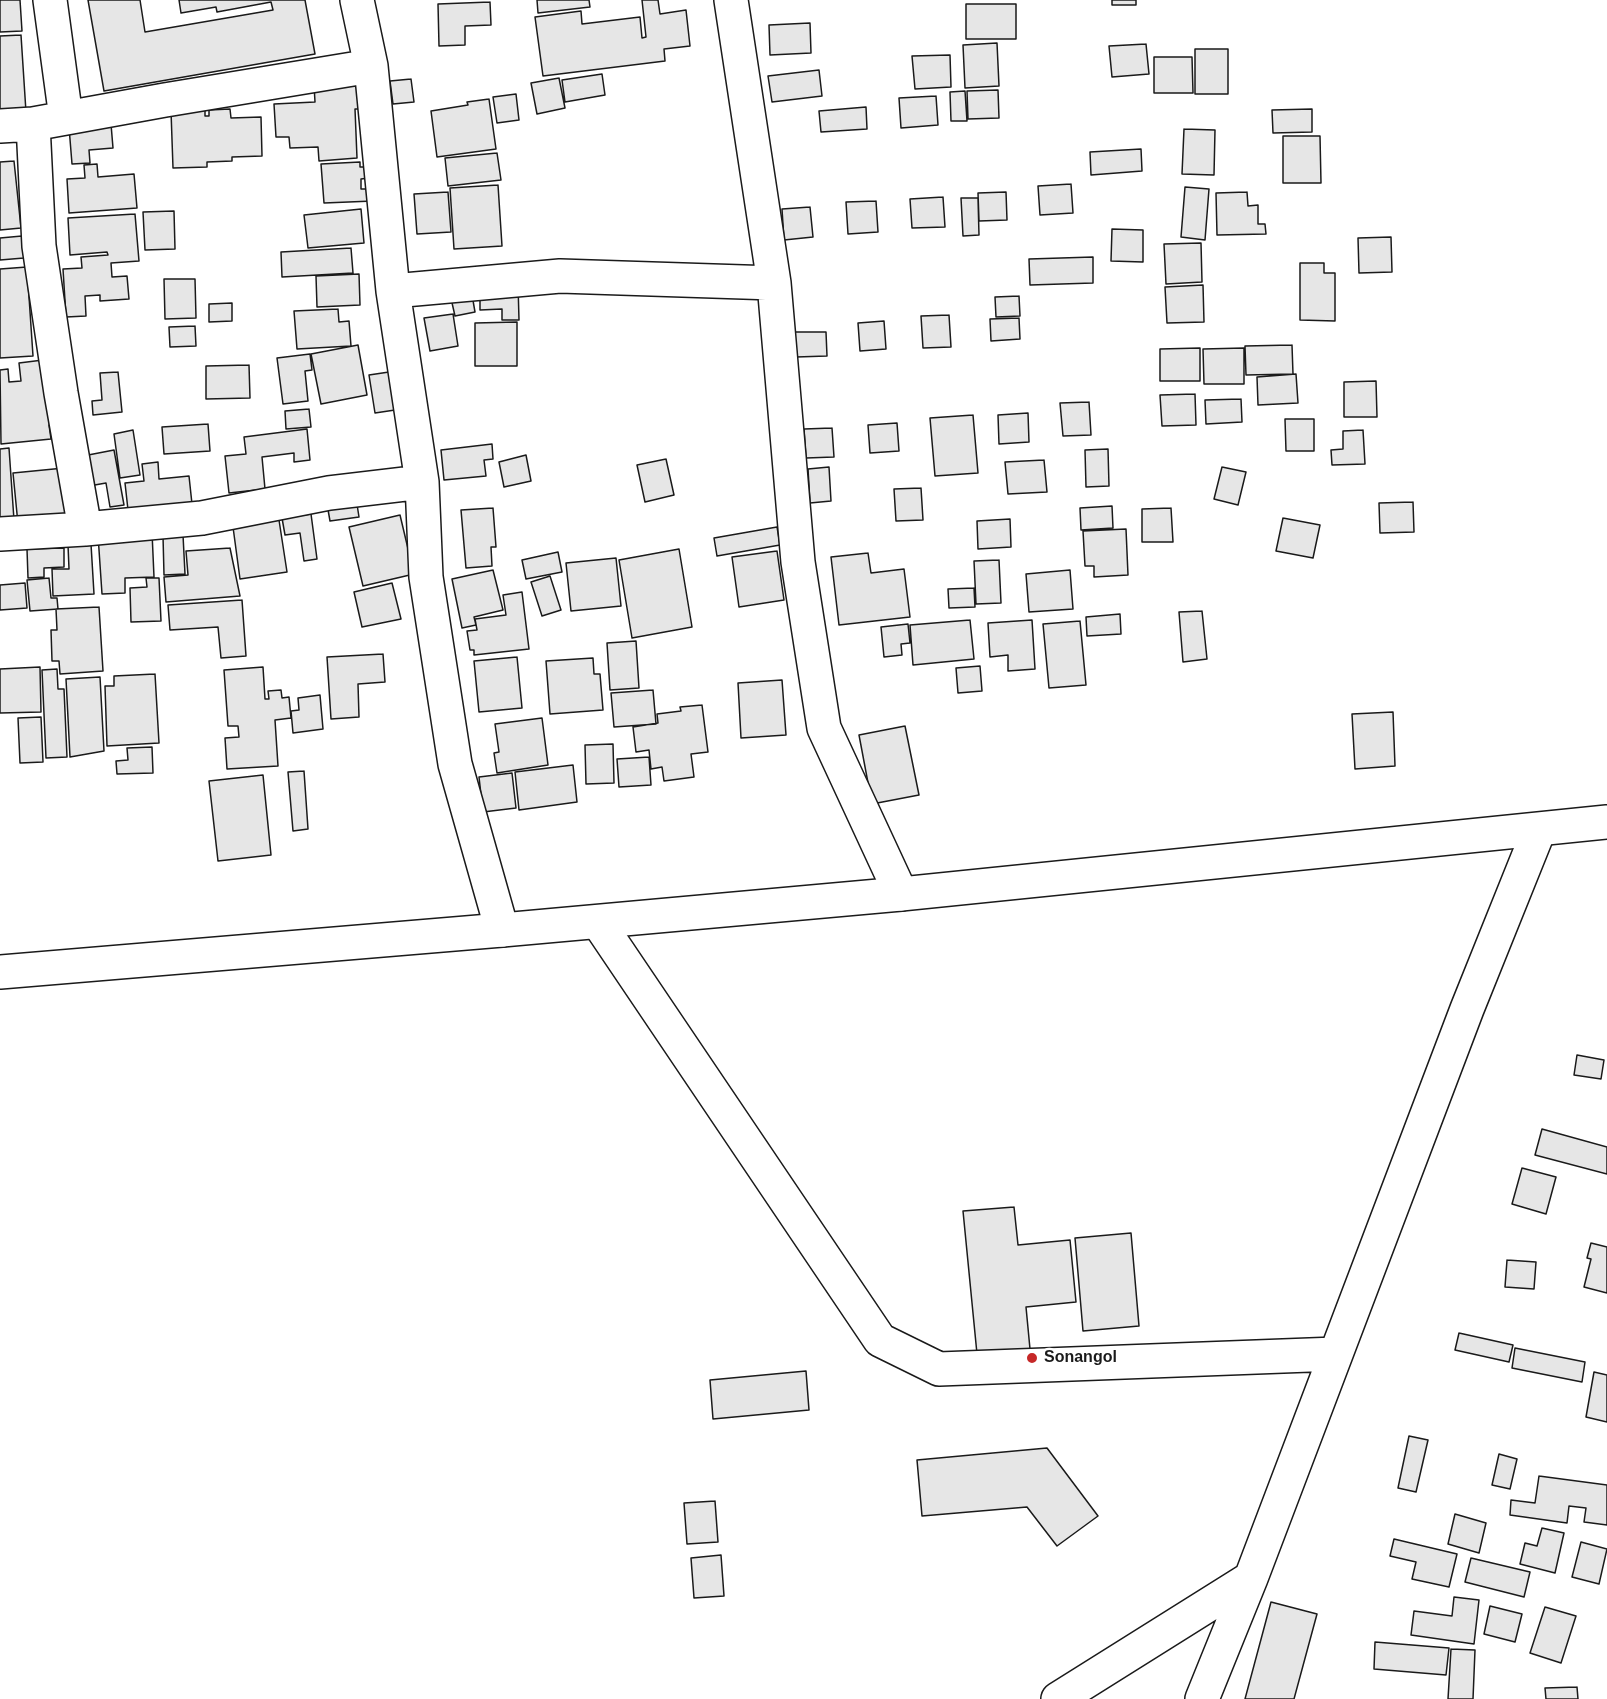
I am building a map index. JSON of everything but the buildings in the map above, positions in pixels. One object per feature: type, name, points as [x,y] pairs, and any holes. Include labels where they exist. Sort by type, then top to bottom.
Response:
[{"type":"street","points":[[50,0],[66,118]]},
{"type":"street","points":[[357,0],[371,66],[393,291],[422,482],[426,577],[455,764],[502,930]]},
{"type":"street","points":[[731,0],[774,283],[798,562],[824,728],[901,894]]},
{"type":"street","points":[[0,126],[33,124],[371,66]]},
{"type":"street","points":[[33,124],[39,246],[61,393],[86,530]]},
{"type":"street","points":[[393,291],[560,276],[774,283]]},
{"type":"street","points":[[0,534],[86,530],[202,518],[329,493],[422,482]]},
{"type":"street","points":[[0,972],[901,894],[1607,822]]},
{"type":"street","points":[[1202,1699],[1251,1578],[1467,1009],[1539,830]]},
{"type":"street","points":[[598,922],[880,1340],[939,1369],[1336,1354]]},
{"type":"street","points":[[1058,1699],[1251,1578]]},
{"type":"place","name":"Sonangol","points":[[1032,1358]]}]
